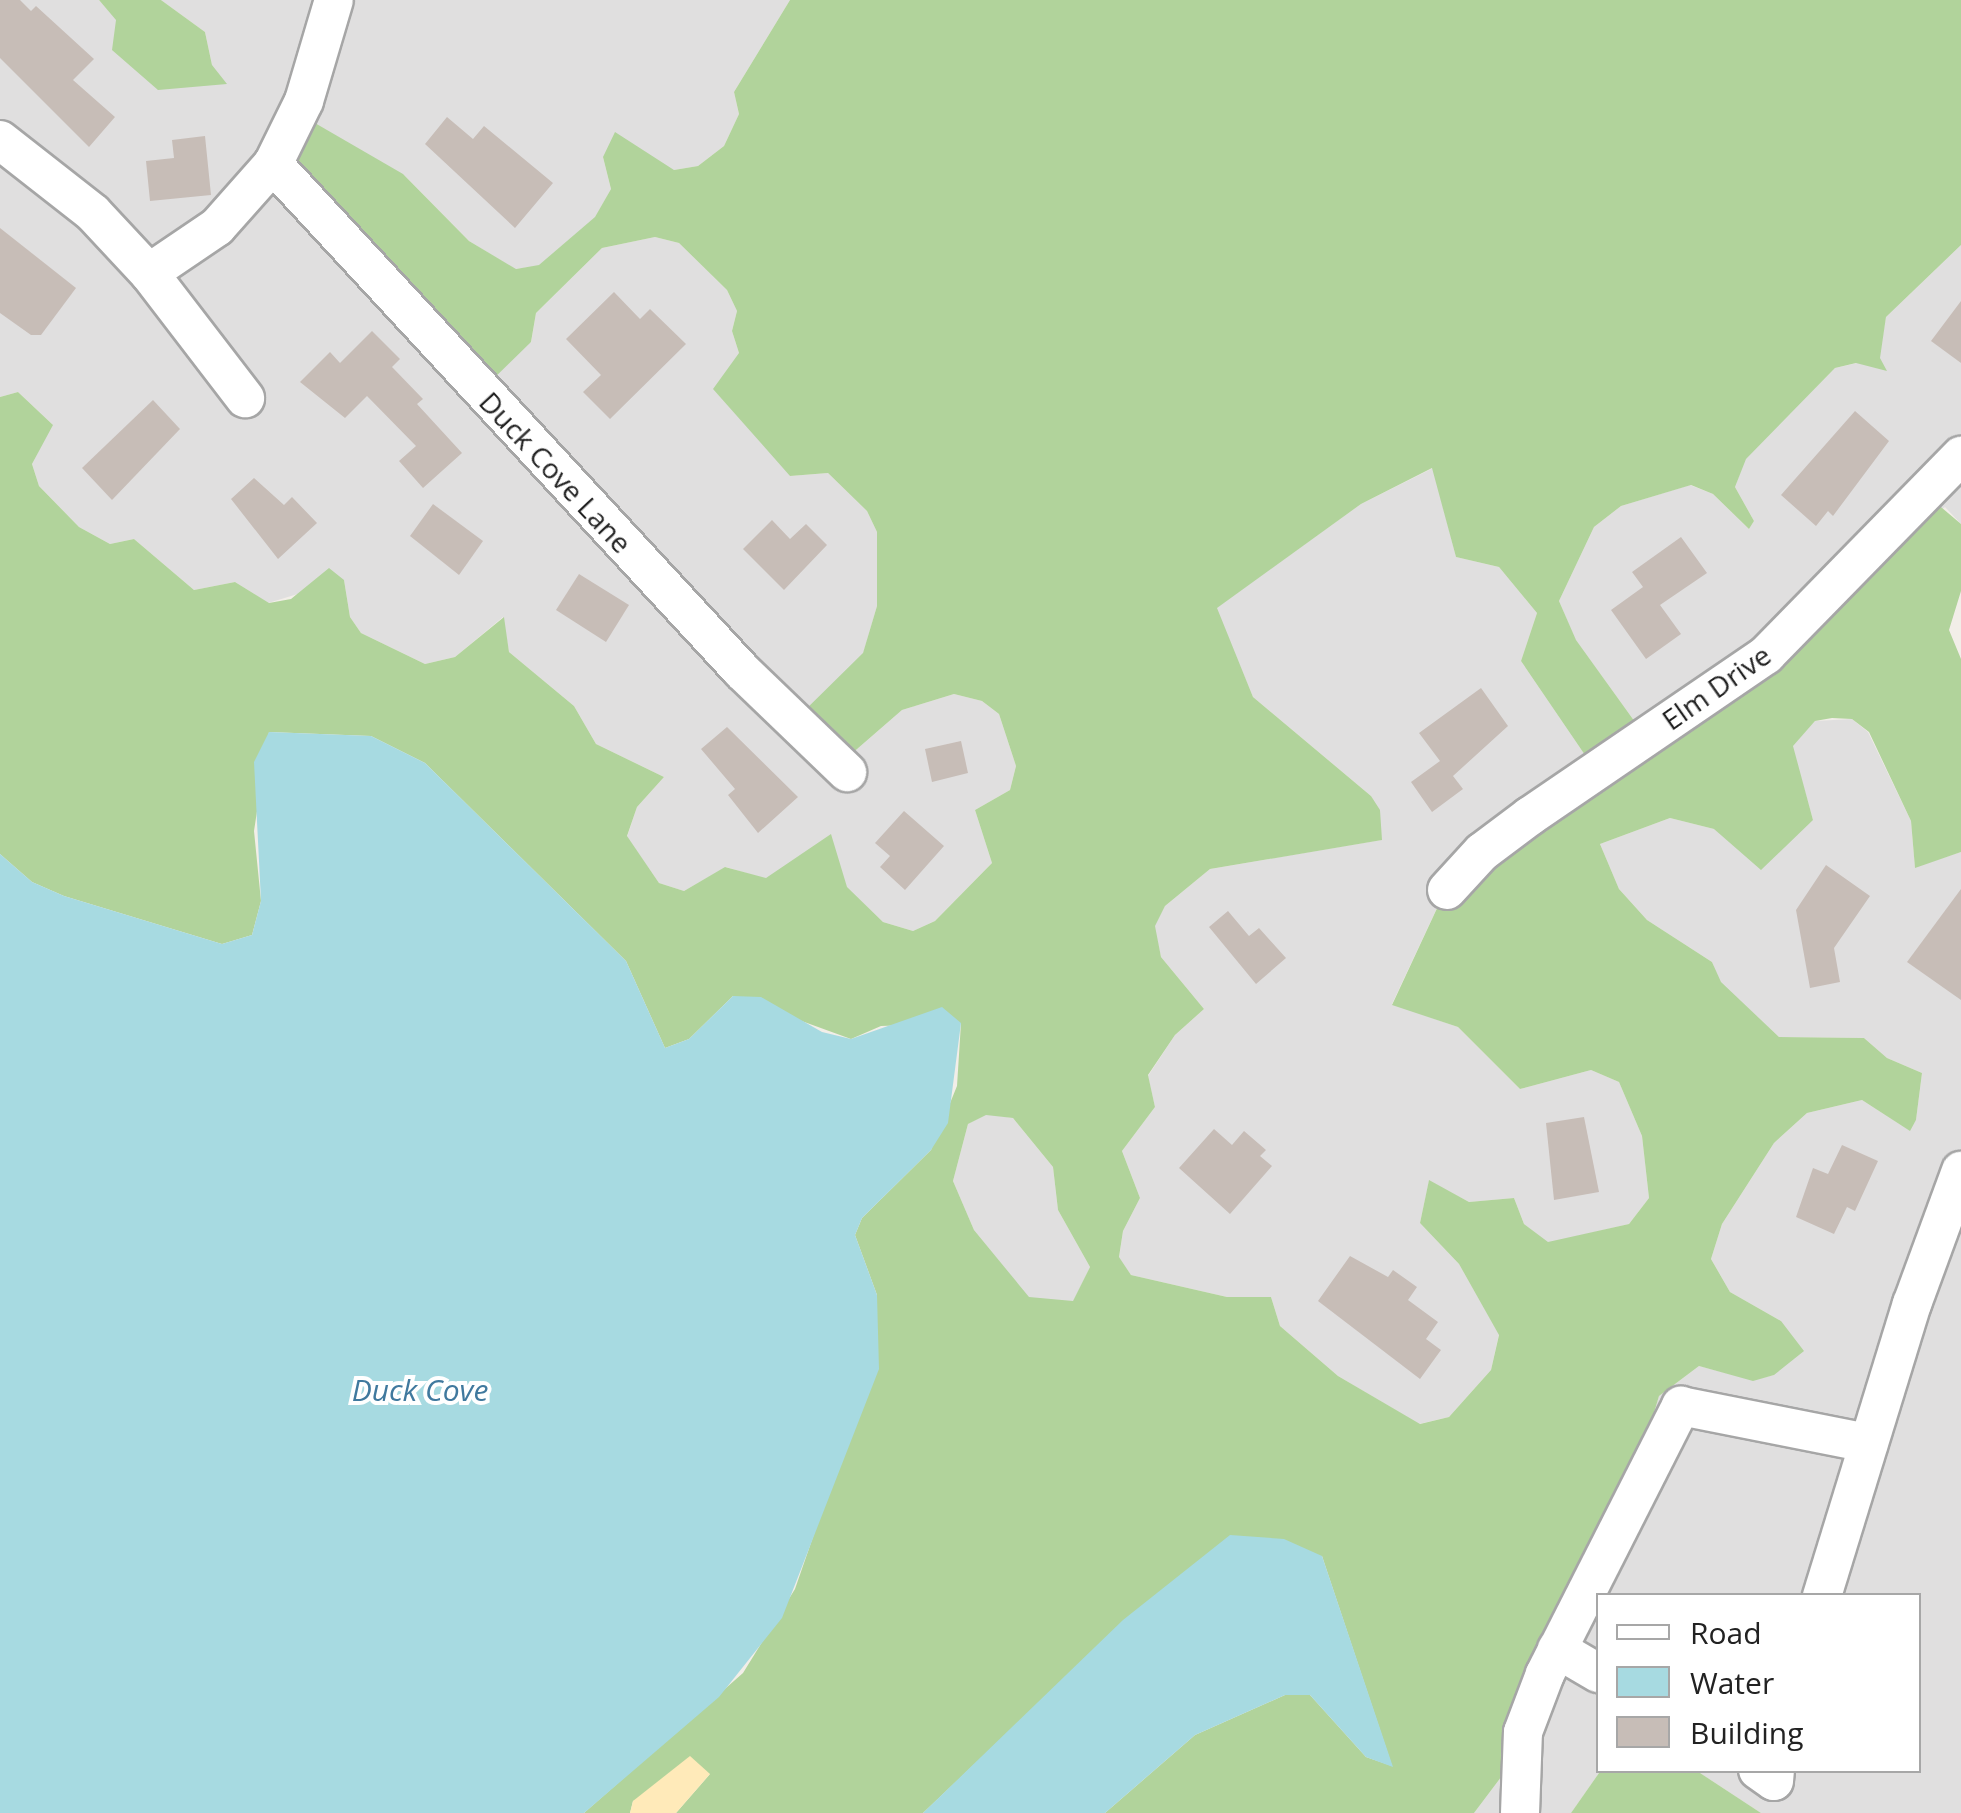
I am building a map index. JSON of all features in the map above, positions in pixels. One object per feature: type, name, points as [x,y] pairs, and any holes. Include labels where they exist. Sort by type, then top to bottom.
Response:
[{"type":"street","points":[[149,273],[217,227],[273,164],[304,101],[334,0]]},
{"type":"street","points":[[0,140],[93,213],[149,273],[245,398]]},
{"type":"street","name":"Duck Cove Lane","points":[[273,164],[742,671],[847,772]]},
{"type":"street","name":"Elm Drive","points":[[1447,890],[1482,852],[1530,816],[1766,656],[1961,456]]},
{"type":"street","points":[[1823,1593],[1865,1452],[1961,1171]]},
{"type":"street","points":[[1520,1813],[1523,1732],[1558,1649],[1681,1406],[1865,1452]]},
{"type":"street","points":[[1558,1649],[1596,1673]]},
{"type":"shaded area","points":[[0,0],[99,0],[116,19],[116,35],[212,65],[205,32],[161,0],[790,0],[734,92],[739,114],[724,146],[698,166],[674,170],[603,157],[611,189],[595,218],[539,266],[515,269],[469,241],[403,174],[531,343],[536,313],[602,248],[655,237],[679,243],[727,290],[737,311],[732,331],[739,353],[790,476],[828,473],[867,511],[877,532],[877,606],[863,654],[849,756],[902,710],[954,694],[982,701],[999,714],[1016,766],[1010,790],[975,810],[992,863],[935,921],[913,931],[883,922],[846,887],[828,841],[766,879],[726,867],[684,891],[659,883],[627,837],[637,807],[664,777],[596,744],[574,706],[509,652],[503,617],[455,657],[425,664],[361,633],[350,617],[344,580],[268,603],[235,582],[194,590],[134,539],[110,544],[79,527],[39,486],[32,464],[52,424],[18,392],[0,397]]},
{"type":"shaded area","points":[[1961,245],[1961,524],[1945,507],[1755,650],[1635,722],[1575,639],[1559,601],[1594,527],[1621,506],[1690,485],[1713,494],[1749,529],[1754,521],[1735,487],[1745,459],[1835,368],[1879,358],[1886,317]]},
{"type":"shaded area","points":[[1433,468],[1456,557],[1499,567],[1537,613],[1521,661],[1587,758],[1453,874],[1392,1004],[1458,1027],[1520,1089],[1591,1070],[1619,1082],[1642,1136],[1649,1198],[1629,1224],[1548,1243],[1524,1224],[1514,1198],[1469,1202],[1429,1181],[1420,1223],[1459,1264],[1499,1334],[1491,1370],[1449,1417],[1419,1424],[1338,1376],[1280,1326],[1271,1297],[1227,1297],[1131,1275],[1119,1258],[1123,1231],[1140,1198],[1122,1151],[1155,1107],[1148,1076],[1175,1035],[1204,1009],[1161,957],[1154,926],[1165,906],[1210,869],[1381,840],[1371,796],[1253,697],[1216,608],[1361,504]]},
{"type":"shaded area","points":[[1852,719],[1868,732],[1911,821],[1915,867],[1961,852],[1961,1813],[1761,1813],[1700,1773],[1921,1773],[1921,1593],[1596,1593],[1599,1773],[1571,1813],[1474,1813],[1526,1744],[1542,1711],[1625,1510],[1659,1396],[1699,1366],[1753,1380],[1774,1375],[1781,1321],[1730,1292],[1711,1259],[1722,1224],[1774,1143],[1807,1113],[1862,1100],[1909,1130],[1916,1120],[1922,1073],[1887,1058],[1864,1038],[1779,1037],[1720,982],[1712,962],[1647,920],[1619,889],[1600,844],[1670,818],[1714,829],[1813,820],[1792,746],[1815,721]]},
{"type":"shaded area","points":[[986,1114],[1013,1118],[1053,1167],[1058,1210],[1090,1267],[1073,1302],[1029,1298],[974,1230],[953,1181],[968,1124]]},
{"type":"green space","points":[[99,0],[161,0],[205,32],[212,65],[227,84],[158,90],[112,50],[116,20]]},
{"type":"green space","points":[[790,0],[1961,0],[1961,245],[1886,317],[1880,358],[1887,371],[1856,363],[1835,368],[1746,459],[1735,487],[1754,521],[1749,529],[1713,494],[1691,485],[1621,506],[1594,527],[1559,601],[1576,640],[1635,722],[1755,650],[1922,491],[1961,524],[1961,591],[1949,630],[1961,659],[1961,852],[1915,868],[1911,821],[1869,732],[1852,719],[1832,718],[1815,721],[1793,746],[1813,820],[1761,870],[1714,829],[1670,818],[1600,844],[1619,889],[1647,920],[1712,962],[1721,982],[1779,1037],[1864,1038],[1887,1058],[1922,1073],[1916,1120],[1910,1131],[1862,1100],[1807,1113],[1774,1143],[1722,1224],[1711,1259],[1730,1292],[1781,1321],[1804,1351],[1774,1375],[1753,1381],[1699,1366],[1659,1396],[1625,1510],[1542,1710],[1547,1730],[1526,1744],[1474,1813],[1105,1813],[1195,1735],[1285,1695],[1310,1695],[1366,1757],[1392,1766],[1322,1556],[1123,1623],[923,1813],[676,1813],[710,1774],[633,1801],[630,1813],[584,1813],[743,1673],[795,1589],[839,1462],[877,1295],[855,1235],[862,1218],[931,1150],[957,1086],[961,1023],[881,1026],[851,1039],[733,996],[689,1039],[665,1048],[626,961],[425,763],[371,736],[269,732],[254,831],[261,901],[252,935],[222,944],[64,896],[32,882],[0,854],[0,397],[18,392],[53,425],[32,464],[39,486],[79,527],[110,544],[134,539],[194,590],[235,582],[269,603],[291,599],[329,568],[344,580],[350,617],[361,633],[425,664],[455,657],[504,617],[509,652],[574,706],[596,744],[664,777],[637,807],[627,836],[659,883],[684,891],[725,867],[766,878],[831,834],[847,887],[883,922],[913,931],[935,921],[992,863],[975,810],[1010,790],[1016,766],[999,714],[982,701],[954,694],[902,710],[849,756],[796,719],[863,653],[877,606],[877,532],[867,511],[828,473],[790,476],[713,389],[739,353],[732,331],[737,311],[727,290],[679,243],[655,237],[602,248],[536,313],[531,342],[485,387],[280,169],[308,119],[403,174],[469,241],[516,269],[539,265],[595,217],[611,189],[603,157],[615,132],[674,170],[698,166],[724,146],[739,114],[734,92]],"holes":[[[1432,468],[1456,557],[1499,567],[1537,613],[1521,661],[1587,758],[1453,874],[1392,1005],[1458,1027],[1520,1089],[1591,1070],[1619,1082],[1642,1136],[1649,1198],[1629,1224],[1548,1242],[1524,1224],[1514,1198],[1469,1202],[1429,1180],[1420,1223],[1459,1264],[1499,1335],[1491,1370],[1449,1417],[1420,1424],[1338,1376],[1280,1326],[1271,1297],[1227,1297],[1131,1275],[1119,1257],[1123,1231],[1140,1198],[1122,1151],[1155,1107],[1148,1075],[1175,1035],[1204,1009],[1161,957],[1155,926],[1165,906],[1210,869],[1382,840],[1380,810],[1371,796],[1253,697],[1217,608],[1361,504]],[[986,1115],[1013,1118],[1053,1167],[1058,1210],[1090,1267],[1073,1301],[1029,1297],[974,1230],[953,1181],[968,1124]]]},
{"type":"green space","points":[[1599,1773],[1700,1773],[1761,1813],[1571,1813]]},
{"type":"sand","points":[[690,1756],[710,1774],[676,1813],[630,1813],[633,1801]]},
{"type":"water","name":"Duck Cove","points":[[269,732],[371,736],[425,763],[626,961],[665,1048],[689,1039],[733,996],[761,997],[822,1032],[851,1039],[942,1007],[961,1023],[948,1123],[931,1150],[862,1218],[855,1235],[877,1295],[879,1369],[782,1618],[719,1697],[584,1813],[0,1813],[0,854],[32,882],[64,896],[222,944],[252,935],[261,901],[254,762]]},
{"type":"water","points":[[1230,1535],[1284,1539],[1322,1556],[1393,1767],[1366,1757],[1310,1695],[1285,1695],[1195,1735],[1105,1813],[923,1813],[1123,1620]]},
{"type":"building","points":[[0,0],[20,0],[31,11],[36,6],[94,59],[73,80],[115,117],[89,147],[0,58]]},
{"type":"building","points":[[447,117],[473,139],[484,126],[553,183],[515,228],[425,144]]},
{"type":"building","points":[[205,136],[211,195],[150,201],[146,161],[174,158],[172,140]]},
{"type":"building","points":[[0,228],[76,288],[41,335],[31,335],[0,313]]},
{"type":"building","points":[[614,292],[640,319],[650,309],[686,344],[610,419],[583,392],[601,375],[566,339]]},
{"type":"building","points":[[1961,301],[1961,363],[1931,341]]},
{"type":"building","points":[[372,331],[400,359],[392,367],[423,399],[417,404],[462,453],[423,488],[399,461],[416,446],[367,396],[345,418],[300,382],[330,352],[340,363]]},
{"type":"building","points":[[153,400],[180,429],[112,500],[82,468]]},
{"type":"building","points":[[1855,411],[1889,441],[1833,516],[1828,511],[1816,526],[1781,495]]},
{"type":"building","points":[[254,478],[284,505],[292,497],[317,523],[278,559],[231,499]]},
{"type":"building","points":[[433,504],[483,541],[459,575],[410,536]]},
{"type":"building","points":[[772,520],[790,539],[806,524],[827,545],[784,590],[743,549]]},
{"type":"building","points":[[1681,537],[1707,573],[1660,605],[1681,634],[1646,659],[1611,610],[1643,587],[1632,572]]},
{"type":"building","points":[[579,574],[629,605],[606,642],[556,610]]},
{"type":"building","points":[[1481,688],[1508,726],[1453,776],[1463,789],[1432,812],[1411,782],[1440,761],[1419,733]]},
{"type":"building","points":[[727,727],[798,797],[758,833],[728,795],[735,789],[701,749]]},
{"type":"building","points":[[961,741],[968,773],[932,782],[925,749]]},
{"type":"building","points":[[904,811],[944,846],[905,890],[880,867],[890,856],[875,843]]},
{"type":"building","points":[[1826,865],[1870,896],[1834,948],[1840,982],[1810,988],[1796,910]]},
{"type":"building","points":[[1961,889],[1961,1000],[1907,962]]},
{"type":"building","points":[[1228,911],[1249,936],[1259,928],[1286,958],[1256,984],[1209,927]]},
{"type":"building","points":[[1584,1117],[1599,1192],[1554,1200],[1546,1123]]},
{"type":"building","points":[[1214,1129],[1232,1145],[1244,1131],[1266,1150],[1260,1156],[1272,1166],[1230,1214],[1179,1168]]},
{"type":"building","points":[[1842,1145],[1878,1161],[1855,1211],[1847,1207],[1834,1234],[1796,1217],[1813,1168],[1828,1174]]},
{"type":"building","points":[[1350,1256],[1388,1277],[1393,1270],[1417,1287],[1408,1300],[1438,1322],[1426,1339],[1441,1350],[1420,1379],[1318,1301]]}]
